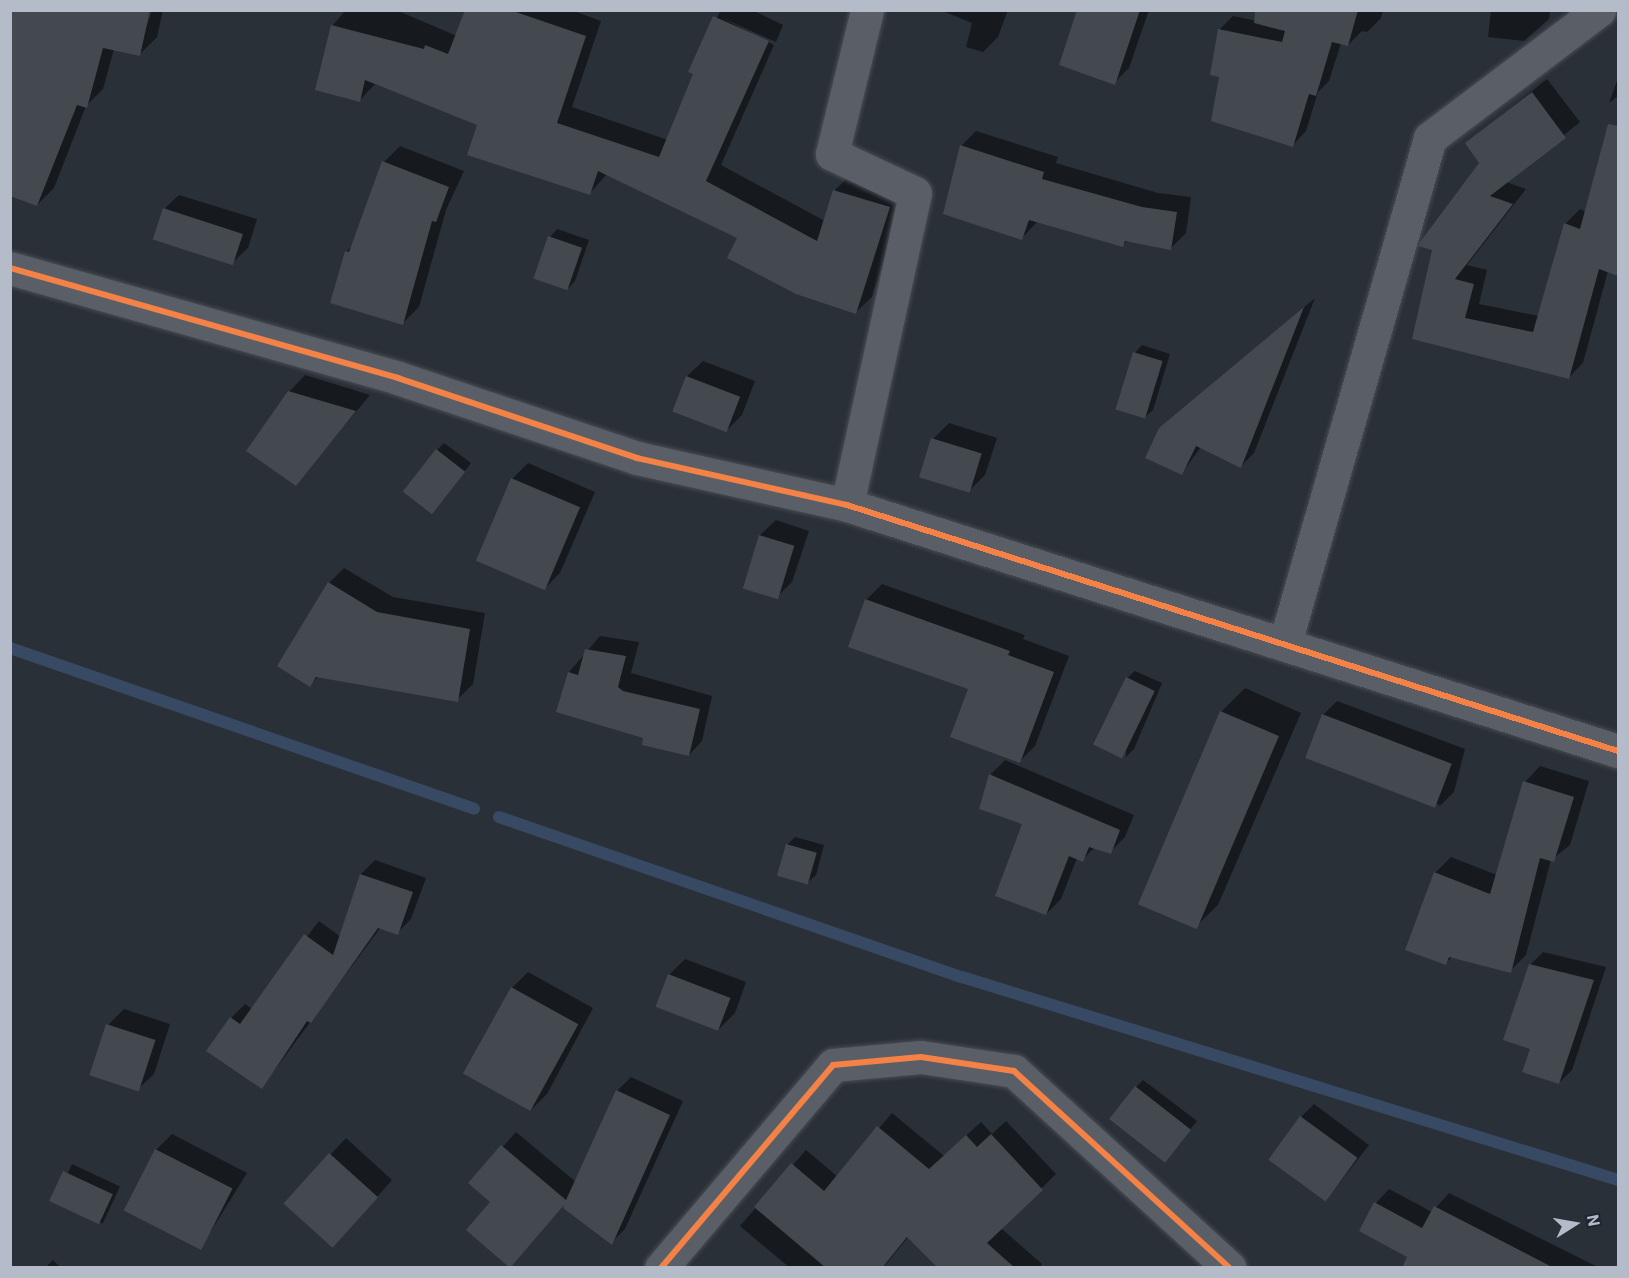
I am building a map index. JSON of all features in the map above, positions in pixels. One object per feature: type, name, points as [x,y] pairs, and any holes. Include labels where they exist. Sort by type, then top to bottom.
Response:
[{"type":"street","points":[[848,505],[915,193],[832,154],[867,10]]},
{"type":"street","points":[[1285,643],[1430,138],[1599,10]]},
{"type":"street","points":[[10,268],[398,378],[637,458],[848,505],[1618,751]]},
{"type":"street","points":[[661,1268],[833,1065],[921,1057],[1014,1071],[1230,1268]]},
{"type":"building","points":[[10,10],[150,10],[140,56],[103,48],[87,108],[77,105],[37,206],[10,196]]},
{"type":"building","points":[[465,10],[510,10],[586,36],[557,123],[659,157],[693,74],[688,72],[713,16],[769,41],[706,181],[817,241],[833,190],[890,207],[856,314],[796,294],[727,258],[737,238],[598,171],[590,195],[467,155],[477,125],[365,80],[360,102],[315,90],[331,25],[424,49],[425,45],[448,54]]},
{"type":"building","points":[[1077,10],[1140,10],[1115,85],[1059,65]]},
{"type":"building","points":[[1255,10],[1358,10],[1348,46],[1332,42],[1316,96],[1309,94],[1293,147],[1211,121],[1219,77],[1210,75],[1218,29],[1282,42],[1285,31],[1254,23]]},
{"type":"building","points":[[1532,92],[1566,138],[1490,196],[1513,204],[1455,279],[1474,284],[1465,318],[1533,332],[1564,223],[1580,229],[1608,124],[1618,126],[1618,276],[1599,269],[1569,379],[1412,339],[1432,250],[1418,246],[1479,163],[1465,143]]},
{"type":"building","points":[[960,145],[1044,172],[1042,179],[1142,207],[1177,212],[1171,250],[1125,241],[1123,247],[1029,220],[1022,240],[943,214]]},
{"type":"building","points":[[382,161],[449,187],[436,222],[432,221],[403,325],[330,303],[345,251],[349,252]]},
{"type":"building","points":[[163,208],[243,234],[233,265],[153,239]]},
{"type":"building","points":[[548,236],[582,248],[567,290],[533,279]]},
{"type":"building","points":[[1304,307],[1241,468],[1196,446],[1182,475],[1145,458],[1159,428]]},
{"type":"building","points":[[1133,352],[1163,361],[1145,418],[1115,409]]},
{"type":"building","points":[[686,376],[740,397],[727,432],[672,411]]},
{"type":"building","points":[[288,391],[356,411],[296,486],[246,451]]},
{"type":"building","points":[[931,438],[982,453],[970,493],[919,477]]},
{"type":"building","points":[[436,449],[465,472],[432,514],[403,492]]},
{"type":"building","points":[[511,478],[580,507],[545,590],[476,561]]},
{"type":"building","points":[[759,535],[794,546],[778,599],[743,589]]},
{"type":"building","points":[[328,582],[377,612],[470,629],[458,702],[316,677],[310,687],[277,666]]},
{"type":"building","points":[[865,599],[1010,651],[1008,655],[1054,672],[1020,763],[950,737],[968,689],[848,647]]},
{"type":"building","points":[[585,649],[626,656],[618,687],[623,691],[700,709],[689,756],[642,745],[643,738],[556,712],[568,672],[578,675]]},
{"type":"building","points":[[1126,677],[1155,691],[1122,758],[1093,744]]},
{"type":"building","points":[[1220,711],[1279,736],[1197,929],[1138,904]]},
{"type":"building","points":[[1322,714],[1452,764],[1435,808],[1305,758]]},
{"type":"building","points":[[989,774],[1120,830],[1111,854],[1089,847],[1083,862],[1069,856],[1046,915],[995,896],[1022,824],[979,809]]},
{"type":"building","points":[[1523,781],[1574,797],[1554,862],[1540,858],[1511,973],[1449,957],[1446,965],[1405,950],[1434,872],[1490,894]]},
{"type":"building","points":[[786,844],[817,853],[808,885],[777,876]]},
{"type":"building","points":[[360,874],[413,892],[398,935],[378,928],[311,1023],[307,1021],[262,1089],[206,1051],[230,1017],[240,1024],[304,934],[333,955]]},
{"type":"building","points":[[1529,964],[1594,980],[1559,1084],[1522,1072],[1530,1049],[1503,1040]]},
{"type":"building","points":[[668,974],[731,998],[718,1031],[655,1007]]},
{"type":"building","points":[[511,987],[578,1024],[530,1111],[463,1074]]},
{"type":"building","points":[[106,1024],[155,1040],[139,1091],[89,1075]]},
{"type":"building","points":[[1135,1086],[1191,1130],[1165,1163],[1109,1119]]},
{"type":"building","points":[[616,1090],[670,1115],[612,1245],[563,1208],[564,1205],[510,1268],[466,1230],[490,1202],[468,1183],[501,1145],[566,1200]]},
{"type":"building","points":[[1300,1116],[1357,1158],[1326,1201],[1268,1160]]},
{"type":"building","points":[[877,1126],[929,1169],[966,1135],[977,1147],[991,1134],[1043,1190],[987,1243],[1015,1268],[938,1268],[907,1237],[882,1268],[826,1268],[754,1207],[791,1163],[824,1191]]},
{"type":"building","points":[[155,1149],[233,1188],[201,1250],[124,1210]]},
{"type":"building","points":[[329,1153],[378,1197],[333,1248],[283,1204]]},
{"type":"building","points":[[63,1171],[113,1194],[99,1224],[49,1201]]},
{"type":"building","points":[[1374,1202],[1422,1228],[1434,1206],[1554,1268],[1402,1268],[1407,1257],[1359,1231]]},
{"type":"waterway","points":[[10,648],[474,809]]},
{"type":"waterway","points":[[499,817],[962,977],[1618,1180]]},
{"type":"cycle path","points":[[10,268],[398,378],[637,458],[847,505],[1618,751]]},
{"type":"cycle path","points":[[661,1268],[833,1065],[921,1057],[1014,1071],[1230,1268]]}]
